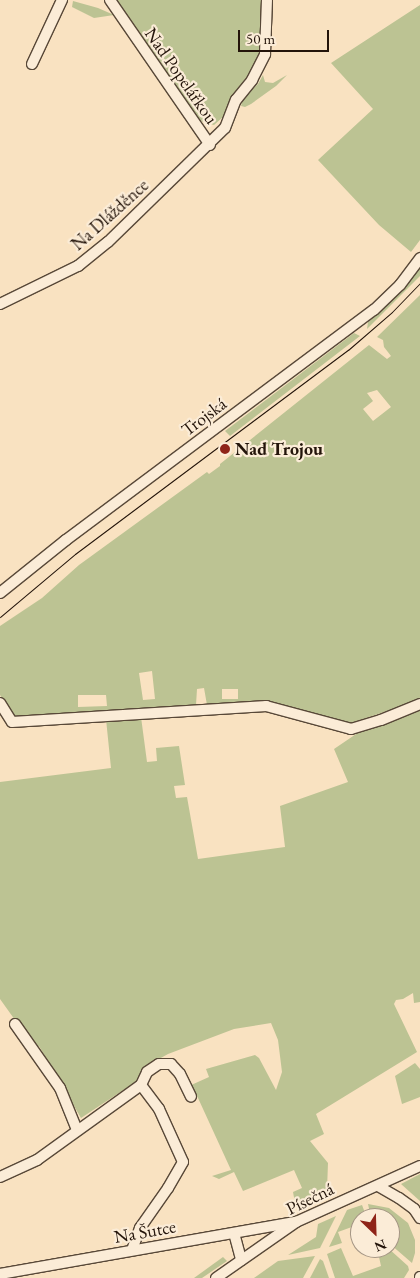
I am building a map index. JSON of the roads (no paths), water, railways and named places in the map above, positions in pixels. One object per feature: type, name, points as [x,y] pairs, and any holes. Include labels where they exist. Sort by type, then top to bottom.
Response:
[{"type":"street","points":[[32,64],[62,0]]},
{"type":"street","name":"Nad Popelářkou","points":[[110,0],[210,145]]},
{"type":"street","name":"Na Dlážděnce","points":[[0,304],[78,266],[108,242],[210,145],[225,128],[236,100],[252,80],[265,54],[267,0]]},
{"type":"street","name":"Trojská","points":[[0,593],[66,540],[374,310],[400,285],[420,258]]},
{"type":"street","points":[[0,703],[12,722],[266,706],[351,729],[381,720],[420,704]]},
{"type":"street","points":[[15,1024],[60,1088],[77,1130]]},
{"type":"street","points":[[0,1177],[37,1160],[141,1085],[147,1072],[159,1064],[171,1064],[180,1074],[191,1096]]},
{"type":"street","points":[[132,1250],[140,1228],[168,1188],[183,1162],[159,1109],[141,1085]]},
{"type":"street","name":"Písečná","points":[[216,1278],[296,1222],[420,1166]]},
{"type":"street","points":[[378,1186],[414,1209],[420,1218]]},
{"type":"street","name":"Na Šutce","points":[[0,1274],[296,1222]]},
{"type":"street","points":[[234,1233],[241,1260]]},
{"type":"tram line","points":[[0,617],[75,554],[348,350],[392,312],[420,283]]},
{"type":"place","name":"Nad Trojou","points":[[225,449]]}]
